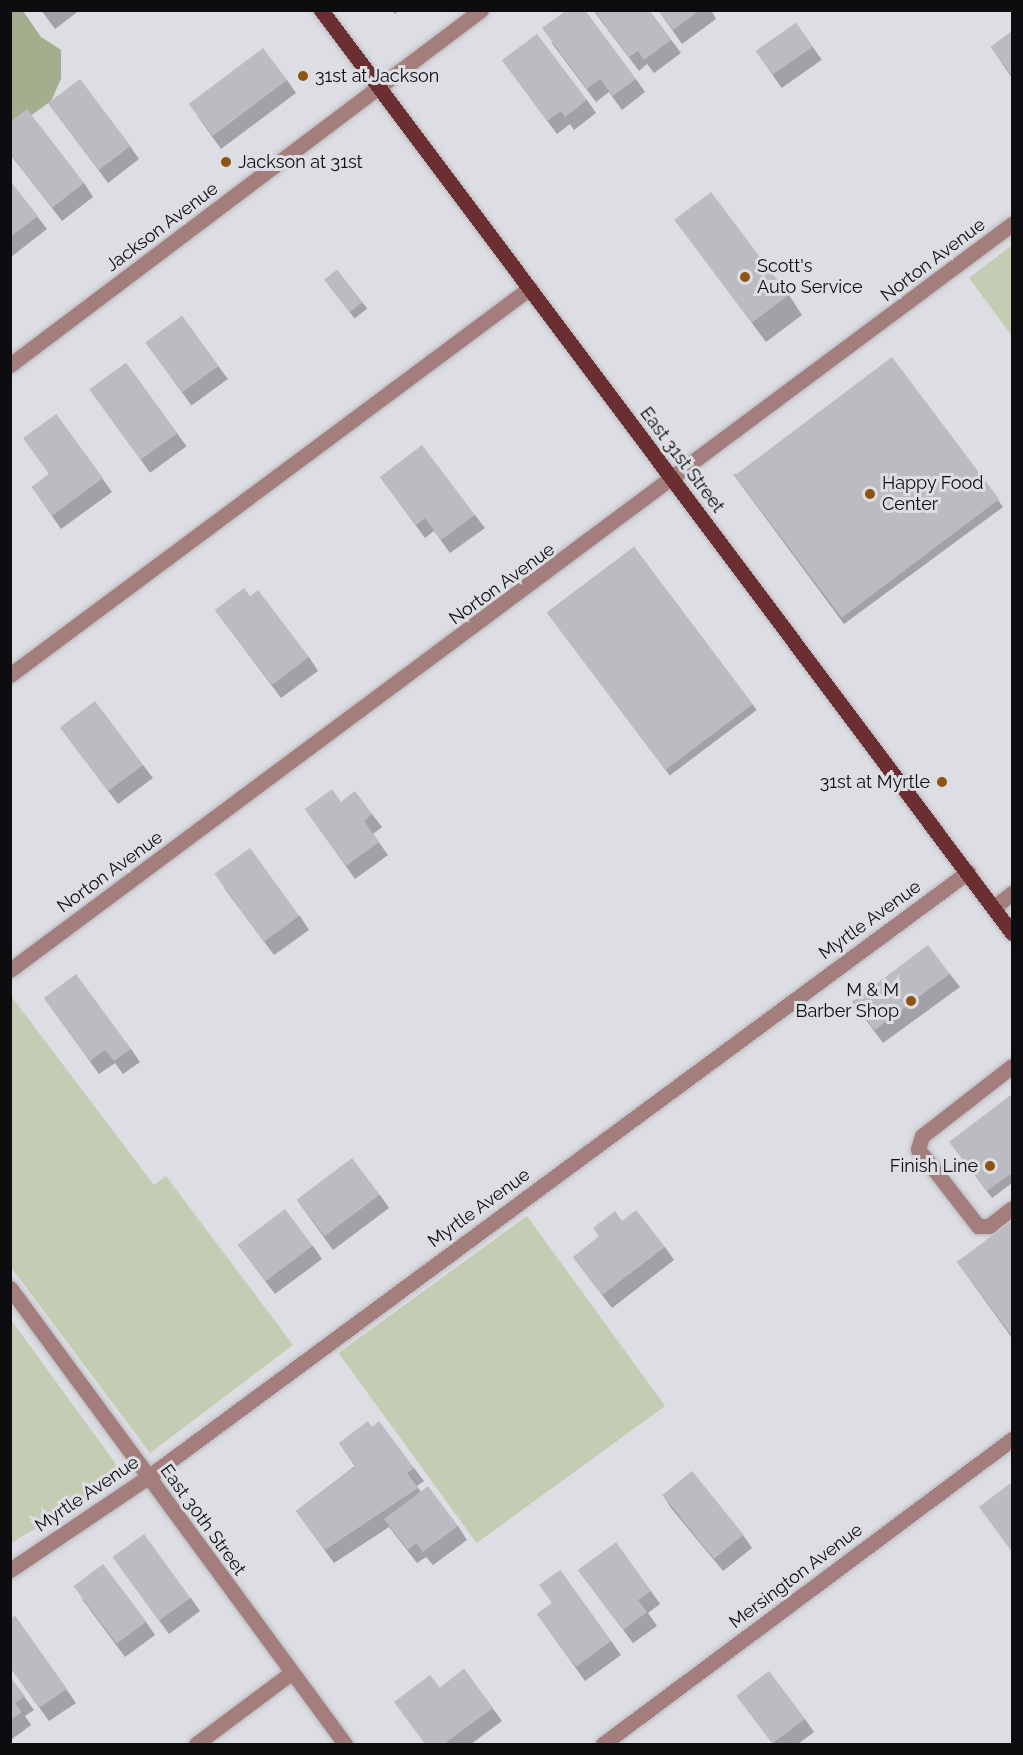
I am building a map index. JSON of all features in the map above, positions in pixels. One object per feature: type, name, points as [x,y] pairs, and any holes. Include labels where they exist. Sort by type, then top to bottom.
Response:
[{"type":"main road","name":"East 31st Street","points":[[321,10],[1012,933]]},
{"type":"street","name":"Jackson Avenue","points":[[10,365],[481,10]]},
{"type":"street","name":"Norton Avenue","points":[[10,970],[674,481],[1012,224]]},
{"type":"street","points":[[10,675],[530,288]]},
{"type":"street","name":"Myrtle Avenue","points":[[10,1570],[148,1477],[968,872]]},
{"type":"street","points":[[994,907],[1012,893]]},
{"type":"street","points":[[1012,1066],[922,1136],[918,1149],[978,1226],[988,1226],[1012,1208]]},
{"type":"street","name":"East 30th Street","points":[[10,1288],[345,1744]]},
{"type":"street","name":"Mersington Avenue","points":[[603,1744],[1012,1439]]},
{"type":"street","points":[[196,1744],[291,1673]]},
{"type":"green space","points":[[11,11],[23,11],[41,37],[61,50],[61,79],[51,101],[11,130]]},
{"type":"green space","points":[[1012,245],[1012,336],[969,278]]},
{"type":"green space","points":[[11,996],[154,1185],[166,1176],[293,1345],[150,1453],[11,1267]]},
{"type":"green space","points":[[527,1216],[665,1406],[477,1543],[338,1353]]},
{"type":"green space","points":[[11,1320],[116,1464],[114,1476],[97,1492],[11,1543]]},
{"type":"building","points":[[567,10],[585,10],[636,79],[613,96],[600,79],[587,89],[542,28]]},
{"type":"building","points":[[594,10],[649,10],[671,40],[644,60],[638,51],[629,57]]},
{"type":"building","points":[[658,10],[700,10],[673,30]]},
{"type":"building","points":[[796,23],[813,47],[772,75],[756,51]]},
{"type":"building","points":[[1012,31],[1012,76],[991,47]]},
{"type":"building","points":[[537,34],[587,100],[565,117],[561,111],[547,121],[502,60]]},
{"type":"building","points":[[263,48],[287,80],[213,136],[189,104]]},
{"type":"building","points":[[80,79],[131,146],[99,170],[48,103]]},
{"type":"building","points":[[27,109],[84,183],[52,208],[10,153],[10,122]]},
{"type":"building","points":[[10,181],[38,216],[10,237]]},
{"type":"building","name":"Scott's Auto Service","points":[[711,192],[789,295],[752,323],[674,220]]},
{"type":"building","points":[[337,270],[362,302],[350,312],[324,280]]},
{"type":"building","points":[[182,316],[218,366],[182,393],[146,342]]},
{"type":"building","name":"Happy Food Center","points":[[892,357],[999,499],[842,618],[735,476]]},
{"type":"building","points":[[126,363],[177,433],[141,460],[90,389]]},
{"type":"building","points":[[56,414],[103,478],[52,516],[32,487],[49,474],[23,438]]},
{"type":"building","points":[[422,445],[475,515],[441,540],[425,518],[416,525],[380,477]]},
{"type":"building","points":[[634,547],[753,704],[666,770],[547,613]]},
{"type":"building","points":[[244,588],[250,596],[258,590],[309,657],[272,685],[215,610]]},
{"type":"building","points":[[95,701],[143,765],[108,791],[60,727]]},
{"type":"building","points":[[332,789],[341,802],[355,791],[372,814],[364,821],[379,842],[346,866],[305,809]]},
{"type":"building","points":[[250,848],[299,916],[264,942],[214,874]]},
{"type":"building","points":[[928,945],[950,974],[875,1030],[853,1002]]},
{"type":"building","points":[[76,974],[131,1049],[114,1061],[105,1050],[90,1061],[44,998]]},
{"type":"building","name":"Finish Line","points":[[1012,1094],[1012,1173],[987,1191],[949,1142]]},
{"type":"building","points":[[352,1158],[380,1195],[325,1236],[297,1200]]},
{"type":"building","points":[[285,1209],[313,1246],[266,1281],[238,1245]]},
{"type":"building","points":[[636,1210],[665,1247],[602,1295],[573,1257],[599,1236],[593,1228],[615,1211],[622,1221]]},
{"type":"building","points":[[1010,1222],[1012,1225],[1012,1336],[957,1262]]},
{"type":"building","points":[[368,1421],[372,1427],[379,1421],[414,1468],[407,1473],[418,1488],[325,1550],[296,1511],[356,1466],[339,1443]]},
{"type":"building","points":[[692,1471],[744,1535],[714,1559],[662,1495]]},
{"type":"building","points":[[1012,1482],[1012,1552],[979,1507]]},
{"type":"building","points":[[428,1486],[458,1526],[423,1552],[416,1543],[408,1550],[384,1519]]},
{"type":"building","points":[[144,1534],[190,1598],[159,1621],[112,1557]]},
{"type":"building","points":[[616,1542],[651,1591],[638,1600],[647,1612],[623,1630],[578,1570]]},
{"type":"building","points":[[103,1564],[146,1622],[117,1644],[73,1586]]},
{"type":"building","points":[[560,1570],[611,1641],[576,1667],[537,1614],[552,1603],[539,1585]]},
{"type":"building","points":[[15,1616],[67,1689],[39,1708],[10,1667],[10,1619]]},
{"type":"building","points":[[464,1669],[493,1708],[444,1744],[425,1744],[394,1702],[430,1675],[440,1688]]},
{"type":"building","points":[[769,1671],[805,1719],[772,1744],[736,1696]]},
{"type":"building","points":[[10,1677],[25,1696],[15,1703],[22,1712],[10,1720]]},
{"type":"place","name":"31st at Jackson","points":[[303,76]]},
{"type":"place","name":"Jackson at 31st","points":[[226,162]]},
{"type":"place","name":"Scott's Auto Service","points":[[745,277]]},
{"type":"place","name":"Happy Food Center","points":[[870,494]]},
{"type":"place","name":"31st at Myrtle","points":[[942,782]]},
{"type":"place","name":"M & M Barber Shop","points":[[911,1001]]},
{"type":"place","name":"Finish Line","points":[[990,1166]]}]
